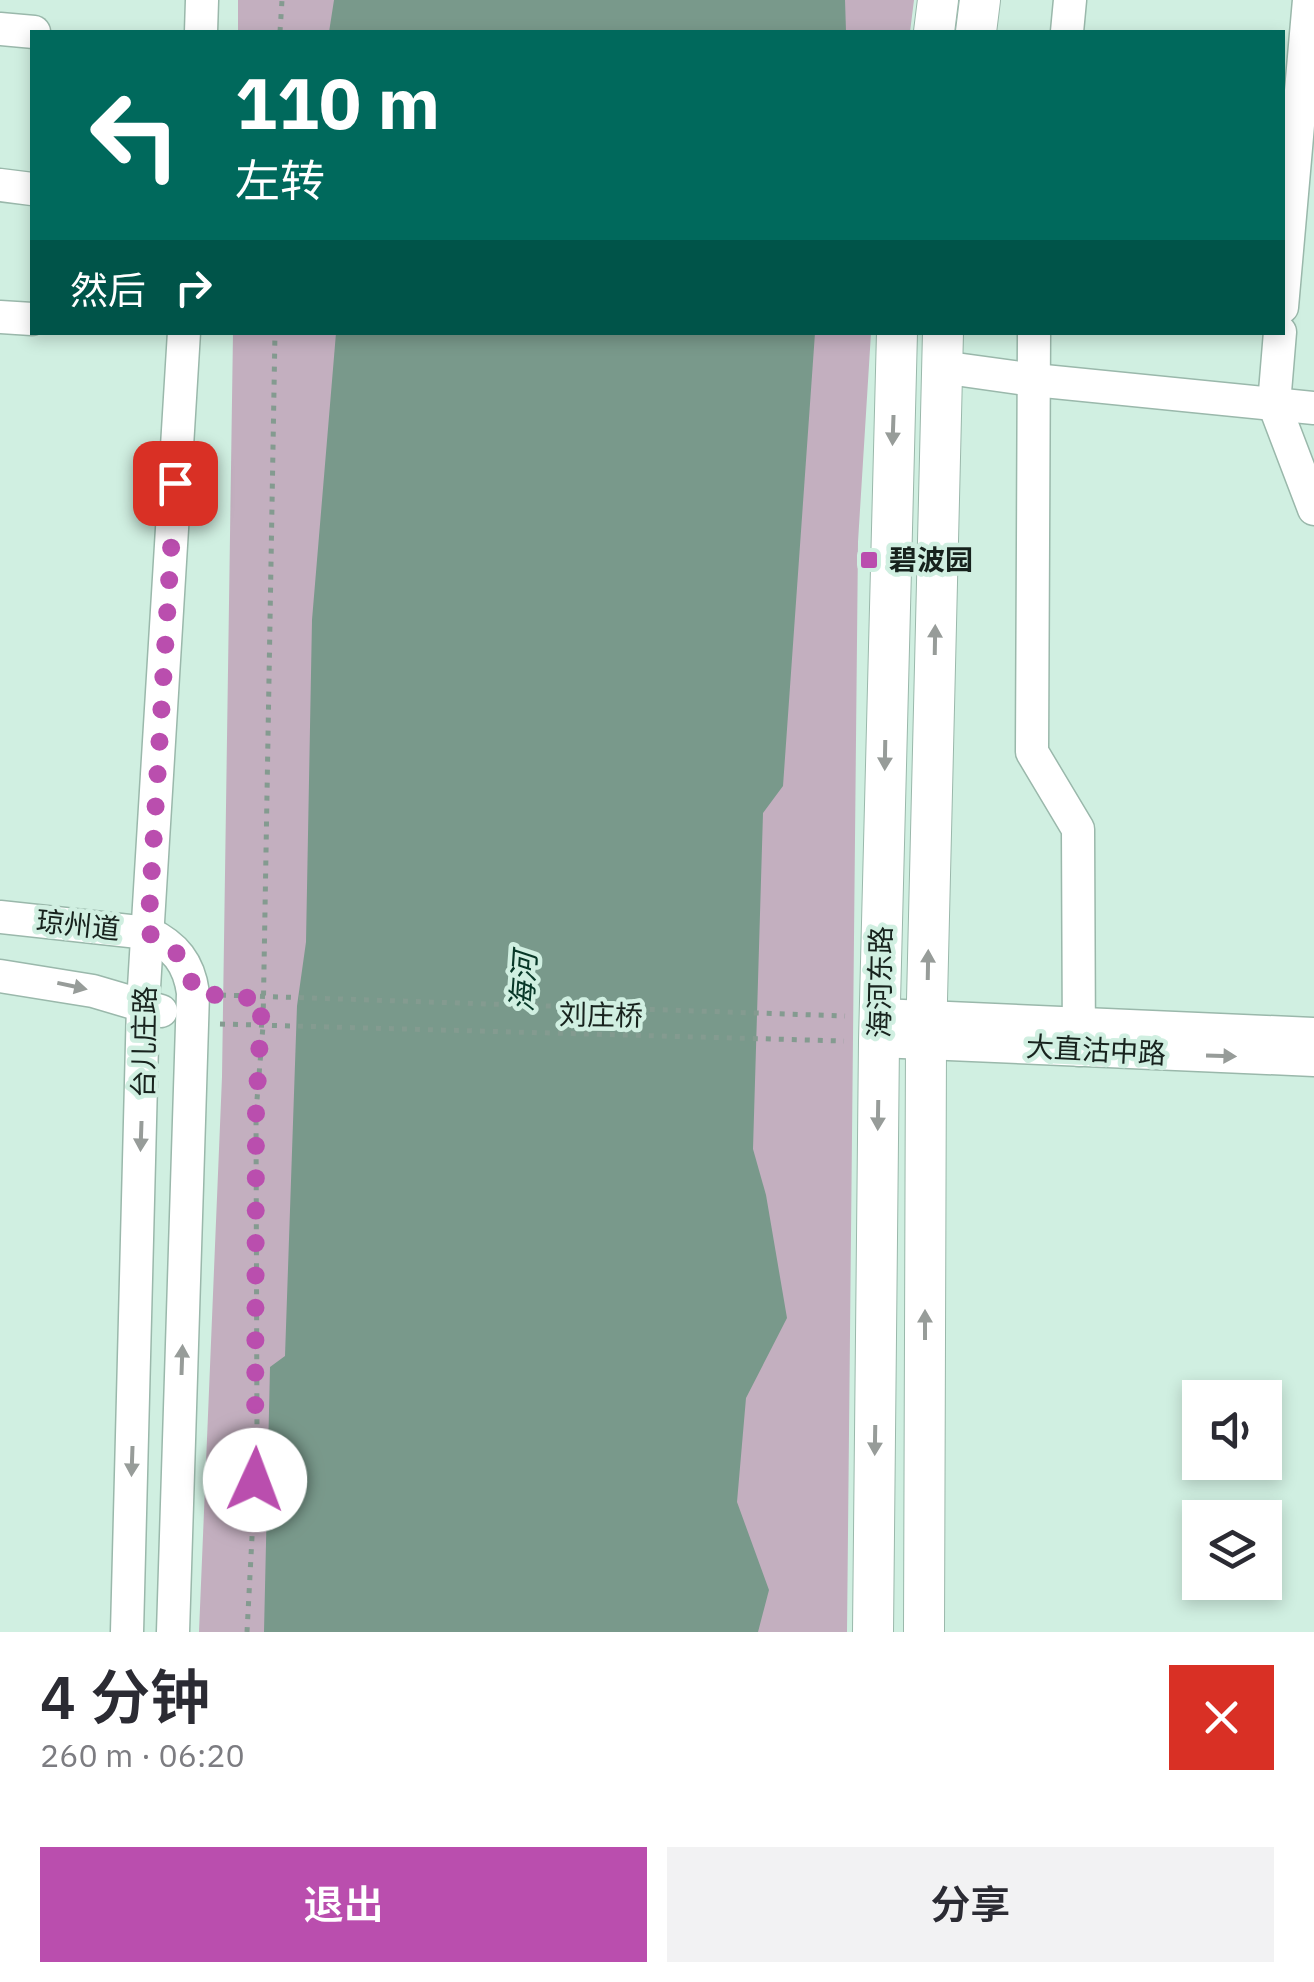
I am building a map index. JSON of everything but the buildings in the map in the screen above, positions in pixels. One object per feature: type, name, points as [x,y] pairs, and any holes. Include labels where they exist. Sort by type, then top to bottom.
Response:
[{"type":"main road","points":[[934,30],[938,0]]},
{"type":"main road","points":[[976,30],[980,0]]},
{"type":"main road","name":"海河东路","points":[[872,1632],[879,1028],[897,335]]},
{"type":"main road","name":"海河东路","points":[[924,1632],[927,1030],[942,350]]},
{"type":"street","points":[[201,30],[202,0]]},
{"type":"street","points":[[1067,30],[1070,0]]},
{"type":"street","points":[[1285,273],[1309,0]]},
{"type":"street","points":[[0,29],[30,32]]},
{"type":"street","points":[[0,185],[30,189]]},
{"type":"street","points":[[0,317],[30,319]]},
{"type":"street","name":"台儿庄路","points":[[127,1632],[143,1004],[184,335]]},
{"type":"street","points":[[1034,335],[1032,752],[1078,830],[1079,1037]]},
{"type":"street","points":[[1280,335],[1274,404],[1314,509]]},
{"type":"street","points":[[942,350],[1034,380],[1314,408]]},
{"type":"street","name":"琼州道","points":[[0,916],[148,933],[163,940],[190,970],[193,1008]]},
{"type":"street","points":[[0,976],[47,981],[143,1004],[193,1008]]},
{"type":"street","name":"台儿庄路","points":[[173,1632],[193,1008]]},
{"type":"street","name":"大直沽中路","points":[[879,1028],[1079,1037],[1314,1060]]},
{"type":"street","name":"大直沽中路","points":[[1079,1037],[1314,1034]]},
{"type":"path","points":[[280,30],[282,0]]},
{"type":"path","points":[[247,1632],[257,1442],[256,1112],[263,1026],[275,335]]},
{"type":"path","points":[[193,1008],[262,999],[820,1017]]},
{"type":"path","name":"刘庄桥","points":[[193,1008],[263,1026],[817,1040]]},
{"type":"shaded area","points":[[238,0],[914,0],[910,30],[238,30]]},
{"type":"shaded area","points":[[233,335],[871,335],[858,542],[847,1632],[199,1632],[222,1077]]},
{"type":"water","points":[[334,0],[845,0],[846,30],[329,30]]},
{"type":"water","name":"海河","points":[[336,335],[815,335],[783,786],[763,813],[753,1149],[766,1195],[787,1318],[746,1398],[737,1502],[769,1590],[758,1632],[264,1632],[270,1367],[285,1356],[297,1006],[306,942],[312,620]]},
{"type":"place","name":"碧波园","points":[[869,560]]},
{"type":"route","points":[[175,483],[148,933],[163,940],[180,956],[190,970],[194,993],[262,999],[256,1112],[255,1480]]}]
